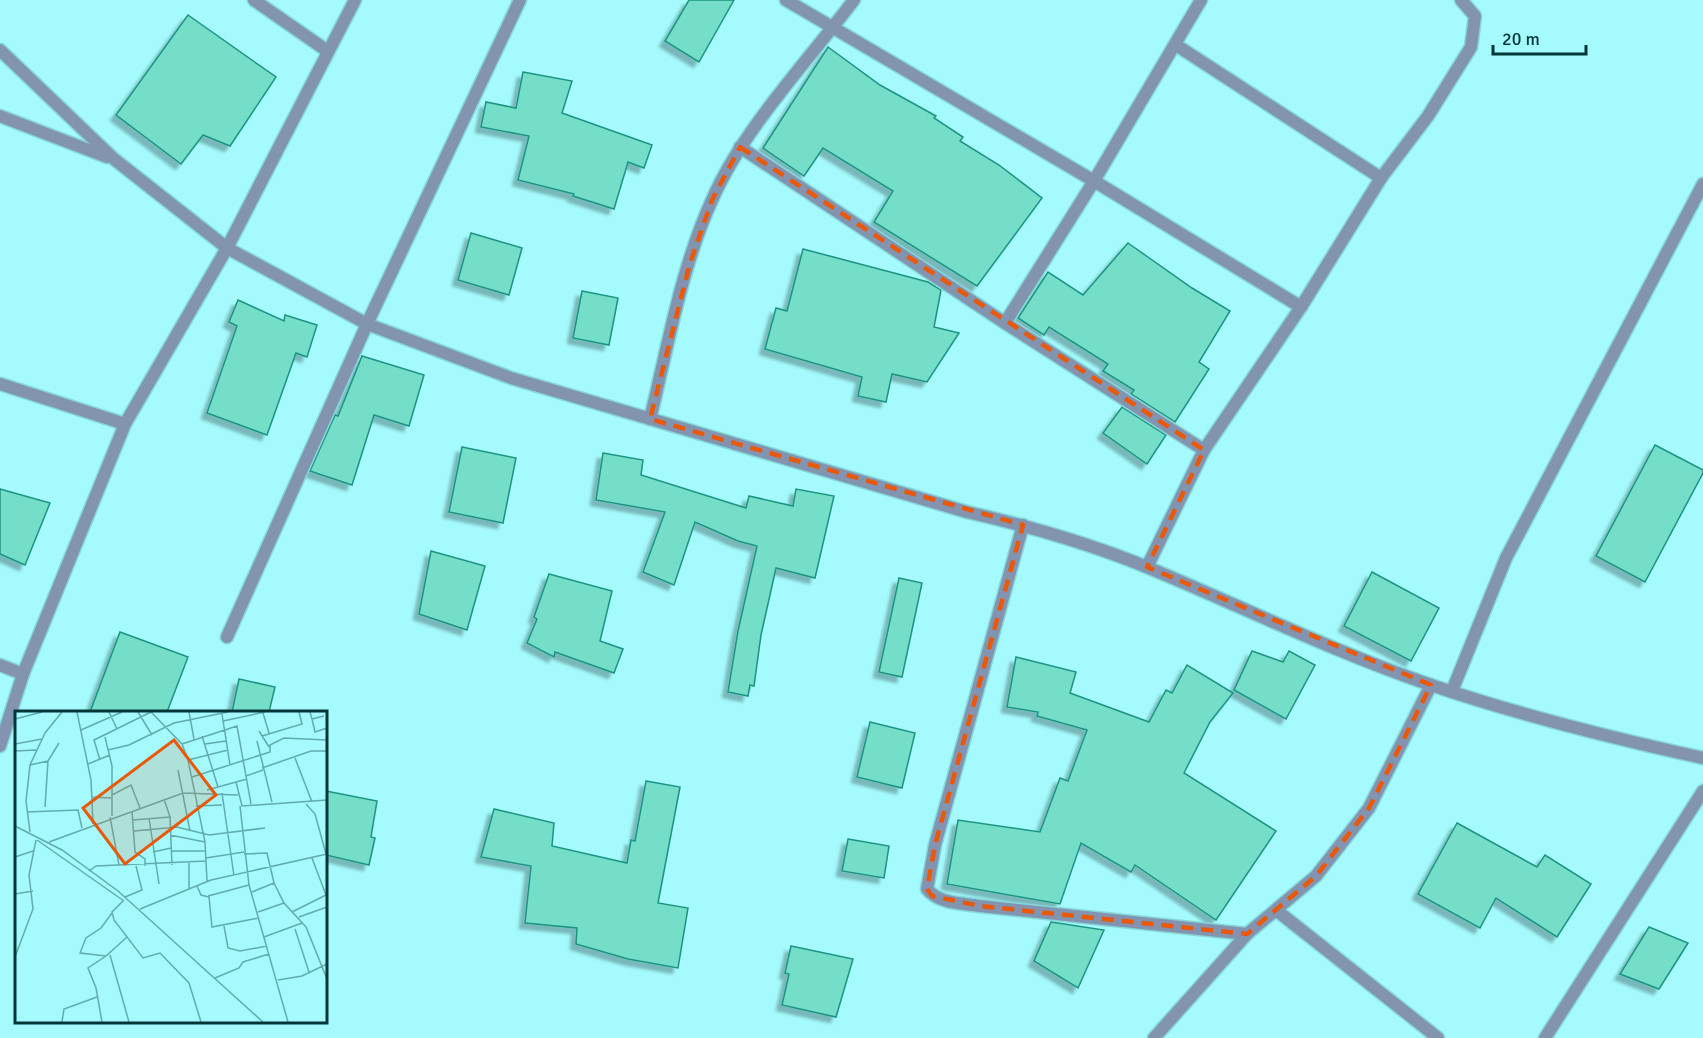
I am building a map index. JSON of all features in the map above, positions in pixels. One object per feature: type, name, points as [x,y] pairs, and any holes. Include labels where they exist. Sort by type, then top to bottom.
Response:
[{"type":"street","points":[[254,0],[326,50]]},
{"type":"street","points":[[0,746],[23,674],[124,424],[227,248],[326,50],[355,0]]},
{"type":"street","points":[[226,637],[367,324],[520,0]]},
{"type":"street","points":[[786,0],[1094,181],[1300,307]]},
{"type":"street","points":[[650,419],[690,263],[712,200],[740,147],[854,0]]},
{"type":"street","points":[[1005,323],[1094,181],[1201,0]]},
{"type":"street","points":[[1147,567],[1204,450],[1300,307],[1381,178],[1428,116],[1471,46],[1475,16],[1461,0]]},
{"type":"street","points":[[1176,45],[1381,178]]},
{"type":"street","points":[[0,50],[114,159],[227,248],[367,324],[512,378],[967,512],[1023,525],[1147,567],[1293,632],[1431,685],[1606,736],[1703,758]]},
{"type":"street","points":[[0,116],[114,159]]},
{"type":"street","points":[[740,147],[1005,323],[1204,450]]},
{"type":"street","points":[[1452,691],[1506,558],[1703,184]]},
{"type":"street","points":[[0,384],[124,424]]},
{"type":"street","points":[[1023,525],[935,845],[927,889],[932,896],[944,901],[1247,934]]},
{"type":"street","points":[[0,665],[23,674]]},
{"type":"street","points":[[1154,1038],[1247,934],[1316,876],[1369,808],[1431,685]]},
{"type":"street","points":[[1545,1038],[1703,791]]},
{"type":"street","points":[[1276,910],[1438,1038]]},
{"type":"highlighted area","points":[[740,147],[1204,450],[1147,567],[1431,685],[1369,808],[1316,876],[1247,934],[980,906],[932,896],[927,889],[935,845],[1023,525],[650,419],[690,263],[712,200]]},
{"type":"building","points":[[689,0],[734,0],[699,62],[665,41]]},
{"type":"building","points":[[188,15],[276,77],[230,146],[203,135],[181,164],[116,115]]},
{"type":"building","points":[[828,47],[880,85],[936,116],[934,118],[963,137],[960,141],[999,165],[1042,198],[977,286],[874,222],[893,191],[823,148],[804,176],[763,148]]},
{"type":"building","points":[[523,72],[572,81],[562,113],[652,145],[644,168],[628,162],[614,209],[573,196],[574,194],[518,180],[529,136],[481,127],[486,102],[516,108]]},
{"type":"building","points":[[471,233],[522,248],[509,295],[458,280]]},
{"type":"building","points":[[1128,243],[1192,288],[1230,311],[1199,362],[1209,369],[1175,422],[1131,394],[1134,390],[1103,371],[1108,364],[1049,327],[1044,335],[1018,318],[1048,272],[1083,295]]},
{"type":"building","points":[[803,249],[928,282],[941,290],[934,327],[959,333],[927,382],[892,374],[886,402],[858,396],[862,377],[765,349],[776,308],[787,311]]},
{"type":"building","points":[[582,291],[618,298],[609,345],[573,338]]},
{"type":"building","points":[[238,300],[284,321],[285,315],[317,325],[307,357],[296,353],[267,435],[207,413],[237,326],[229,322]]},
{"type":"building","points":[[362,356],[424,375],[409,426],[374,415],[352,485],[310,471],[335,415],[338,416]]},
{"type":"building","points":[[1122,407],[1166,435],[1147,464],[1103,433]]},
{"type":"building","points":[[1655,445],[1703,470],[1703,473],[1645,582],[1596,556]]},
{"type":"building","points":[[462,447],[516,458],[503,523],[449,512]]},
{"type":"building","points":[[603,453],[643,460],[641,475],[746,508],[749,496],[793,506],[796,489],[834,496],[815,578],[776,568],[761,635],[754,686],[750,685],[748,696],[728,692],[738,631],[757,546],[738,541],[695,522],[674,585],[643,572],[665,512],[596,500]]},
{"type":"building","points":[[0,489],[50,503],[25,565],[0,554]]},
{"type":"building","points":[[431,551],[485,566],[467,630],[419,614]]},
{"type":"building","points":[[1372,572],[1439,608],[1411,661],[1344,626]]},
{"type":"building","points":[[549,574],[612,591],[600,641],[623,649],[614,673],[555,652],[554,657],[527,643],[537,619],[534,617]]},
{"type":"building","points":[[899,578],[922,583],[902,677],[879,672]]},
{"type":"building","points":[[120,632],[188,657],[167,711],[90,711]]},
{"type":"building","points":[[1252,651],[1283,662],[1289,651],[1315,665],[1286,719],[1234,690]]},
{"type":"building","points":[[1016,657],[1076,672],[1070,693],[1149,722],[1166,690],[1172,693],[1187,665],[1233,693],[1210,722],[1184,773],[1276,831],[1216,920],[1135,865],[1131,872],[1081,843],[1060,904],[947,884],[958,820],[1040,832],[1060,778],[1068,781],[1087,730],[1037,716],[1038,712],[1007,707]]},
{"type":"building","points":[[239,679],[275,687],[269,711],[232,711]]},
{"type":"building","points":[[870,722],[915,733],[902,788],[857,777]]},
{"type":"building","points":[[646,781],[680,787],[658,903],[688,908],[678,968],[628,959],[576,944],[577,928],[525,923],[531,866],[481,857],[494,809],[554,823],[552,846],[627,863],[631,840],[635,841]]},
{"type":"building","points":[[327,791],[377,801],[371,837],[375,838],[369,865],[327,855]]},
{"type":"building","points":[[1457,823],[1537,867],[1545,855],[1591,884],[1557,937],[1496,898],[1480,928],[1418,894]]},
{"type":"building","points":[[848,839],[889,846],[884,878],[842,871]]},
{"type":"building","points":[[1051,922],[1104,930],[1078,988],[1034,961]]},
{"type":"building","points":[[1649,927],[1688,943],[1659,989],[1620,974]]},
{"type":"building","points":[[791,946],[853,959],[836,1017],[782,1005],[789,974],[785,973]]}]
